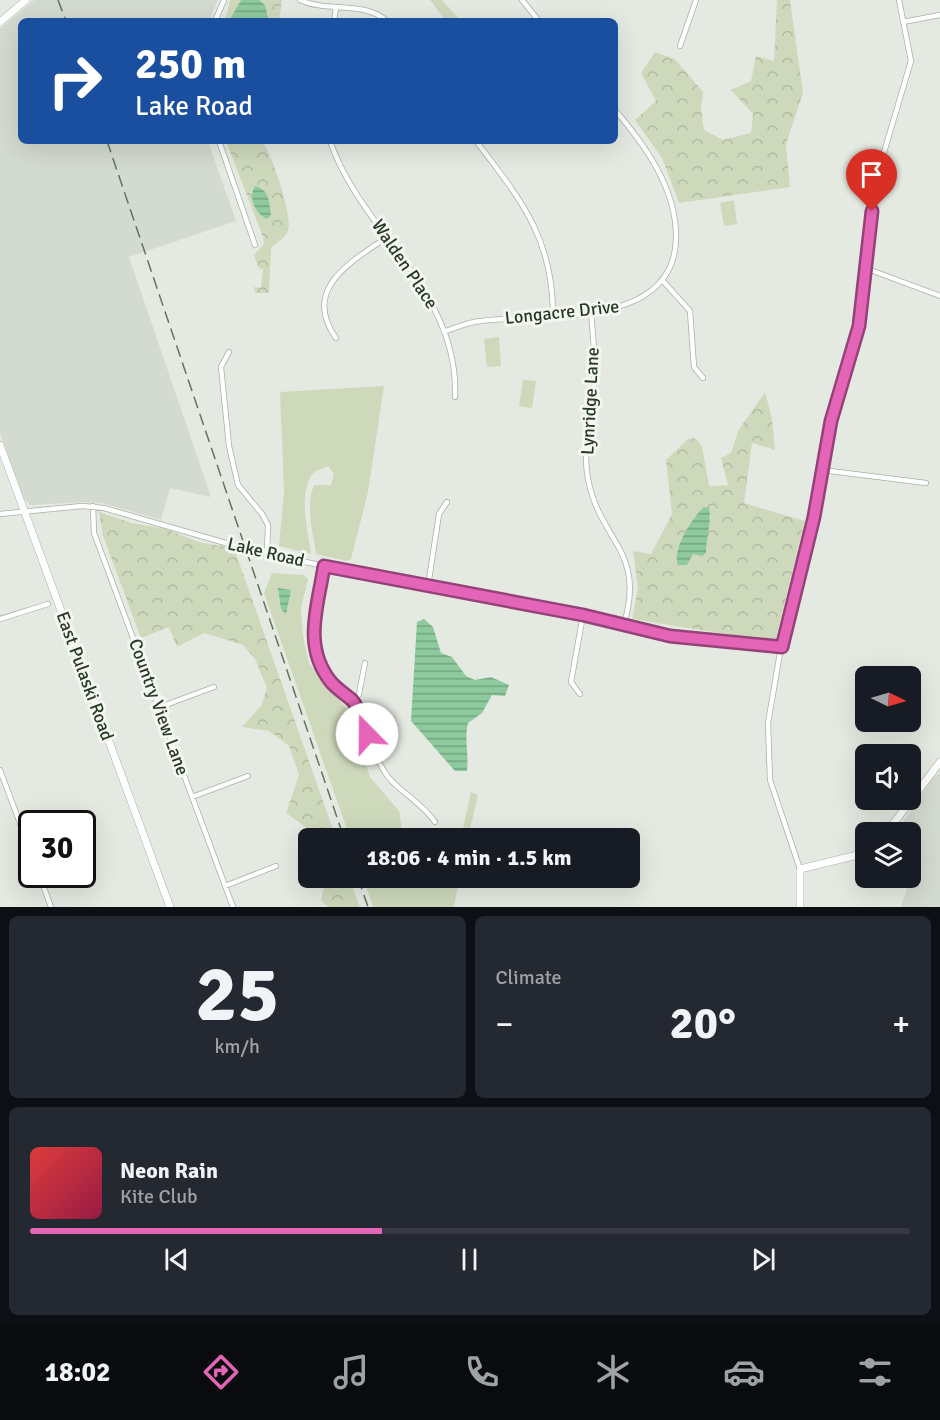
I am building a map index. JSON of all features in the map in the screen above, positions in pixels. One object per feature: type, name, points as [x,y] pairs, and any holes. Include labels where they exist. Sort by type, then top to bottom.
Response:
[{"type":"main road","points":[[0,22],[26,0]]},
{"type":"main road","name":"East Pulaski Road","points":[[0,445],[170,907]]},
{"type":"main road","points":[[895,822],[940,762]]},
{"type":"main road","points":[[800,907],[800,869],[855,856]]},
{"type":"street","points":[[216,18],[224,0]]},
{"type":"street","points":[[300,0],[336,8],[365,9],[379,13],[384,18]]},
{"type":"street","points":[[522,0],[537,18]]},
{"type":"street","points":[[680,46],[696,0]]},
{"type":"street","points":[[800,869],[775,800],[769,768],[768,723],[782,647],[814,517],[831,421],[859,326],[872,211],[882,159],[911,61],[899,0]]},
{"type":"street","points":[[334,18],[336,8]]},
{"type":"street","points":[[903,22],[940,15]]},
{"type":"street","points":[[618,114],[656,166],[673,208],[676,244],[663,281],[690,311],[694,367],[703,378]]},
{"type":"street","points":[[220,144],[255,245]]},
{"type":"street","name":"Walden Place","points":[[331,144],[338,165],[348,182],[417,279],[446,331],[454,361],[455,397]]},
{"type":"street","points":[[478,144],[532,218],[546,255],[553,294],[553,315]]},
{"type":"street","points":[[336,338],[327,325],[324,303],[336,273],[387,237]]},
{"type":"street","points":[[866,268],[940,296]]},
{"type":"street","name":"Longacre Drive","points":[[446,331],[478,321],[591,312],[638,301],[663,281]]},
{"type":"street","name":"Lynridge Lane","points":[[591,312],[595,358],[586,468],[596,503],[628,566],[632,585],[631,602],[624,624]]},
{"type":"street","points":[[229,352],[221,367],[232,464],[238,485],[262,513],[268,525],[267,553]]},
{"type":"street","points":[[822,470],[926,483]]},
{"type":"street","points":[[428,586],[439,514],[447,502]]},
{"type":"street","name":"Lake Road","points":[[0,514],[93,506],[324,566],[583,615],[670,636],[782,647]]},
{"type":"street","name":"Country View Lane","points":[[93,506],[94,533],[233,907]]},
{"type":"street","points":[[324,566],[315,615],[314,644],[318,660],[331,681],[353,701],[381,766],[402,792],[428,812],[435,822]]},
{"type":"street","points":[[0,619],[48,604]]},
{"type":"street","points":[[580,694],[571,682],[583,615]]},
{"type":"street","points":[[353,701],[359,694],[364,663]]},
{"type":"street","points":[[160,707],[214,687]]},
{"type":"street","points":[[0,770],[18,818]]},
{"type":"street","points":[[192,797],[248,776]]},
{"type":"street","points":[[225,886],[276,866]]},
{"type":"street","points":[[44,888],[51,907]]},
{"type":"shaded area","points":[[34,0],[218,0],[210,18],[18,18],[18,144],[209,144],[236,221],[129,257],[211,497],[170,488],[161,520],[102,503],[30,505],[24,498],[0,433],[0,29]]},
{"type":"shaded area","points":[[241,0],[259,0],[265,5],[268,18],[231,18]]},
{"type":"shaded area","points":[[255,186],[264,190],[268,197],[271,215],[267,219],[254,205],[252,195]]},
{"type":"shaded area","points":[[704,507],[709,508],[710,513],[706,553],[702,556],[693,554],[687,565],[678,565],[680,543],[694,518]]},
{"type":"shaded area","points":[[278,588],[291,590],[286,614],[281,609]]},
{"type":"shaded area","points":[[424,619],[433,627],[441,653],[452,657],[466,676],[475,680],[491,677],[509,685],[505,696],[492,695],[482,713],[468,723],[467,771],[455,771],[411,721],[417,622]]},
{"type":"shaded area","points":[[940,773],[940,907],[901,907],[907,888],[921,888],[921,822],[904,821],[911,810],[921,810],[921,796],[933,778]]},
{"type":"green space","points":[[230,0],[241,0],[231,18],[224,18]]},
{"type":"green space","points":[[259,0],[282,0],[279,18],[269,18],[268,13]]},
{"type":"green space","points":[[430,0],[442,0],[458,18],[444,18]]},
{"type":"green space","points":[[777,0],[790,0],[803,93],[786,144],[790,187],[679,203],[662,158],[635,120],[656,101],[641,73],[655,52],[675,59],[703,92],[701,109],[704,130],[723,140],[751,133],[753,114],[731,90],[751,81],[756,56],[774,61]]},
{"type":"green space","points":[[227,144],[264,144],[281,185],[287,212],[288,231],[271,248],[269,293],[255,293],[254,287],[261,288],[263,269],[259,268],[254,255],[264,244]]},
{"type":"green space","points":[[734,200],[737,224],[724,226],[720,203]]},
{"type":"green space","points":[[499,337],[501,366],[487,367],[484,339]]},
{"type":"green space","points":[[523,380],[536,381],[532,408],[519,406]]},
{"type":"green space","points":[[384,386],[368,492],[351,559],[347,561],[316,554],[310,519],[311,493],[314,485],[331,485],[334,474],[328,466],[314,472],[306,490],[305,512],[311,554],[279,546],[284,491],[280,392]]},
{"type":"green space","points":[[765,392],[772,419],[775,450],[752,443],[744,503],[805,521],[775,642],[632,619],[638,588],[633,551],[651,554],[672,514],[666,460],[688,439],[695,438],[702,446],[709,486],[728,485],[721,458],[731,453],[738,431]],"holes":[[[695,516],[711,516],[706,537],[693,554],[684,538]]]},
{"type":"green space","points":[[99,512],[132,523],[166,529],[198,542],[234,548],[332,828],[307,828],[286,813],[299,775],[289,746],[269,731],[242,727],[261,706],[267,688],[255,659],[243,645],[204,633],[177,647],[169,627],[141,638],[103,536]]},
{"type":"green space","points":[[272,573],[304,575],[308,579],[301,608],[303,636],[309,663],[349,712],[370,777],[399,811],[402,828],[346,828],[264,593]]},
{"type":"green space","points":[[471,792],[478,795],[470,828],[463,828]]},
{"type":"green space","points":[[324,888],[353,888],[360,907],[329,907],[321,901]]},
{"type":"green space","points":[[366,888],[457,888],[454,907],[373,907]]},
{"type":"railway","points":[[58,0],[65,18]]},
{"type":"railway","points":[[108,144],[341,828]]},
{"type":"railway","points":[[361,888],[368,907]]},
{"type":"route","points":[[367,734],[353,701],[331,681],[318,660],[313,631],[324,566],[583,615],[670,636],[782,647],[814,517],[831,421],[859,326],[872,211]]}]
